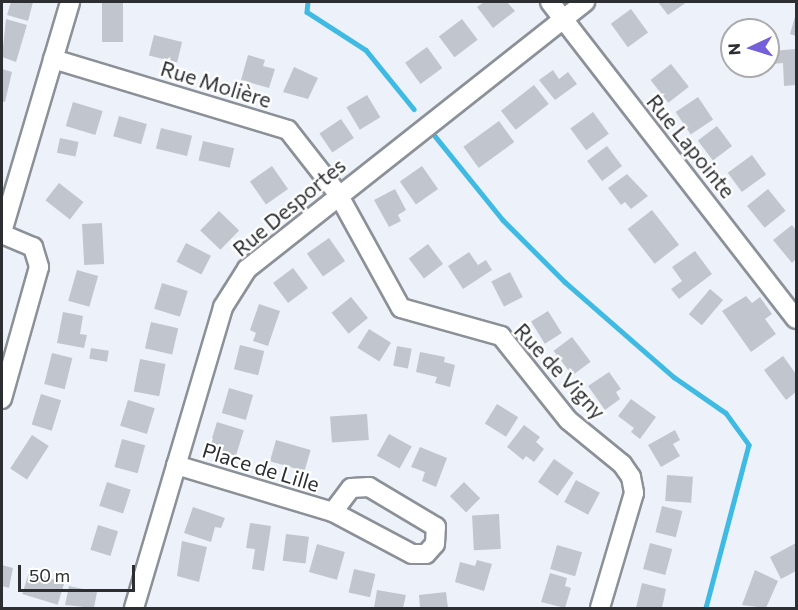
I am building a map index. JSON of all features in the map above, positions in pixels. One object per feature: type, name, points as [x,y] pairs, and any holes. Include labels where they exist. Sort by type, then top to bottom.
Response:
[{"type":"street","points":[[2,399],[39,267],[33,247],[2,233],[70,2]]},
{"type":"street","name":"Rue Lapointe","points":[[550,2],[796,319]]},
{"type":"street","name":"Rue Desportes","points":[[134,609],[223,307],[233,289],[268,249],[585,2]]},
{"type":"street","name":"Rue Molière","points":[[53,59],[288,130],[338,194]]},
{"type":"street","name":"Rue de Vigny","points":[[338,194],[400,308],[501,336],[568,420],[631,477],[633,494],[600,609]]},
{"type":"street","name":"Place de Lille","points":[[176,465],[333,512],[412,554],[426,554],[435,544],[436,527],[369,487],[351,488],[333,512]]},
{"type":"building","points":[[11,2],[33,2],[28,21],[7,15]]},
{"type":"building","points":[[102,2],[123,2],[123,42],[102,42]]},
{"type":"building","points":[[484,2],[507,2],[515,11],[493,28],[477,7]]},
{"type":"building","points":[[658,2],[687,2],[668,15]]},
{"type":"building","points":[[631,9],[648,32],[628,47],[611,24]]},
{"type":"building","points":[[796,13],[796,36],[790,34]]},
{"type":"building","points":[[6,19],[27,25],[16,62],[2,57]]},
{"type":"building","points":[[462,19],[478,40],[454,57],[439,36]]},
{"type":"building","points":[[154,35],[182,42],[177,62],[149,55]]},
{"type":"building","points":[[427,47],[442,68],[420,84],[405,63]]},
{"type":"building","points":[[796,49],[796,85],[784,86],[780,50]]},
{"type":"building","points":[[248,55],[265,60],[263,66],[275,69],[269,88],[241,80]]},
{"type":"building","points":[[671,64],[689,87],[668,103],[651,80]]},
{"type":"building","points":[[294,67],[318,78],[308,99],[283,92]]},
{"type":"building","points":[[2,69],[12,72],[5,102],[2,101]]},
{"type":"building","points":[[553,70],[559,79],[568,72],[577,84],[555,100],[539,80]]},
{"type":"building","points":[[534,85],[549,104],[516,130],[501,111]]},
{"type":"building","points":[[367,95],[380,117],[360,130],[346,107]]},
{"type":"building","points":[[698,97],[713,119],[691,134],[676,112]]},
{"type":"building","points":[[73,102],[103,111],[95,135],[66,126]]},
{"type":"building","points":[[593,112],[609,134],[586,150],[570,128]]},
{"type":"building","points":[[119,116],[147,124],[141,144],[113,136]]},
{"type":"building","points":[[341,119],[354,138],[332,153],[319,134]]},
{"type":"building","points":[[499,121],[514,142],[479,168],[463,147]]},
{"type":"building","points":[[717,126],[732,146],[713,160],[698,140]]},
{"type":"building","points":[[161,128],[192,136],[187,156],[156,148]]},
{"type":"building","points":[[60,138],[79,142],[75,157],[57,153]]},
{"type":"building","points":[[203,141],[234,148],[230,168],[199,160]]},
{"type":"building","points":[[607,146],[622,166],[602,181],[587,161]]},
{"type":"building","points":[[752,155],[766,174],[742,192],[728,173]]},
{"type":"building","points":[[272,166],[288,189],[266,204],[250,181]]},
{"type":"building","points":[[422,166],[438,189],[416,204],[400,181]]},
{"type":"building","points":[[627,174],[648,196],[631,209],[625,202],[621,205],[608,188]]},
{"type":"building","points":[[59,183],[83,202],[70,219],[45,200]]},
{"type":"building","points":[[395,189],[406,210],[398,215],[401,221],[389,227],[374,200]]},
{"type":"building","points":[[768,189],[786,211],[765,228],[747,206]]},
{"type":"building","points":[[652,210],[679,245],[655,264],[628,229]]},
{"type":"building","points":[[219,211],[239,230],[220,250],[200,230]]},
{"type":"building","points":[[102,223],[104,264],[84,265],[82,224]]},
{"type":"building","points":[[792,225],[796,230],[796,259],[792,263],[773,240]]},
{"type":"building","points":[[329,238],[345,261],[323,276],[307,253]]},
{"type":"building","points":[[186,243],[211,256],[201,274],[176,262]]},
{"type":"building","points":[[428,244],[443,264],[424,278],[409,258]]},
{"type":"building","points":[[695,251],[712,274],[679,299],[671,289],[682,281],[672,267]]},
{"type":"building","points":[[469,252],[478,265],[486,260],[492,270],[463,289],[448,266]]},
{"type":"building","points":[[293,268],[308,288],[288,303],[273,283]]},
{"type":"building","points":[[77,270],[98,276],[89,307],[68,301]]},
{"type":"building","points":[[510,272],[523,297],[504,306],[491,282]]},
{"type":"building","points":[[162,283],[188,291],[180,317],[154,309]]},
{"type":"building","points":[[710,289],[723,300],[702,325],[689,314]]},
{"type":"building","points":[[746,296],[752,303],[760,297],[772,314],[765,319],[776,334],[751,352],[722,311]]},
{"type":"building","points":[[351,297],[368,318],[349,334],[332,313]]},
{"type":"building","points":[[259,304],[280,311],[268,346],[253,341],[256,333],[250,330]]},
{"type":"building","points":[[548,311],[562,333],[545,344],[531,322]]},
{"type":"building","points":[[63,312],[83,316],[80,334],[87,335],[84,348],[57,343]]},
{"type":"building","points":[[151,322],[178,328],[172,355],[145,348]]},
{"type":"building","points":[[369,329],[391,343],[379,361],[357,348]]},
{"type":"building","points":[[572,337],[591,362],[572,376],[554,351]]},
{"type":"building","points":[[240,345],[264,351],[258,375],[234,369]]},
{"type":"building","points":[[397,346],[412,349],[408,368],[393,366]]},
{"type":"building","points":[[91,348],[109,351],[107,362],[89,359]]},
{"type":"building","points":[[420,352],[445,357],[444,362],[455,365],[450,387],[435,383],[437,377],[416,372]]},
{"type":"building","points":[[52,353],[72,358],[65,389],[44,384]]},
{"type":"building","points":[[783,356],[796,374],[796,392],[786,400],[764,370]]},
{"type":"building","points":[[140,359],[166,364],[159,396],[134,391]]},
{"type":"building","points":[[609,372],[621,389],[616,392],[620,399],[605,410],[588,386]]},
{"type":"building","points":[[229,388],[253,395],[246,420],[222,413]]},
{"type":"building","points":[[41,394],[61,400],[52,431],[32,425]]},
{"type":"building","points":[[631,399],[656,417],[640,439],[631,432],[634,428],[618,416]]},
{"type":"building","points":[[128,400],[155,408],[147,434],[120,426]]},
{"type":"building","points":[[497,404],[518,417],[506,437],[485,424]]},
{"type":"building","points":[[367,414],[369,440],[332,443],[330,417]]},
{"type":"building","points":[[217,422],[244,430],[236,456],[209,448]]},
{"type":"building","points":[[524,425],[540,437],[536,442],[544,449],[534,462],[526,456],[523,460],[507,447]]},
{"type":"building","points":[[675,430],[680,440],[673,444],[680,456],[661,467],[648,445]]},
{"type":"building","points":[[389,434],[412,447],[400,468],[377,456]]},
{"type":"building","points":[[32,435],[49,446],[27,479],[10,469]]},
{"type":"building","points":[[122,439],[145,445],[138,473],[114,467]]},
{"type":"building","points":[[276,440],[311,450],[305,471],[270,461]]},
{"type":"building","points":[[420,447],[447,458],[436,487],[422,481],[425,472],[411,467]]},
{"type":"building","points":[[554,459],[574,473],[558,496],[538,482]]},
{"type":"building","points":[[667,475],[693,477],[691,503],[665,501]]},
{"type":"building","points":[[576,480],[600,493],[588,515],[564,502]]},
{"type":"building","points":[[107,482],[131,490],[123,514],[99,506]]},
{"type":"building","points":[[464,482],[480,498],[466,512],[450,496]]},
{"type":"building","points":[[662,506],[682,511],[676,537],[655,532]]},
{"type":"building","points":[[193,507],[225,518],[221,528],[215,527],[211,542],[184,533]]},
{"type":"building","points":[[499,514],[501,549],[474,550],[472,515]]},
{"type":"building","points":[[250,523],[271,526],[264,571],[252,569],[255,549],[246,548]]},
{"type":"building","points":[[98,525],[118,531],[110,556],[90,550]]},
{"type":"building","points":[[286,534],[309,537],[306,564],[283,561]]},
{"type":"building","points":[[182,541],[207,547],[199,582],[177,576]]},
{"type":"building","points":[[650,543],[672,549],[665,575],[643,569]]},
{"type":"building","points":[[796,543],[796,571],[781,579],[770,557]]},
{"type":"building","points":[[317,544],[345,552],[337,580],[309,572]]},
{"type":"building","points":[[557,545],[582,552],[575,576],[550,569]]},
{"type":"building","points":[[477,560],[492,564],[484,591],[455,582],[460,562],[475,566]]},
{"type":"building","points":[[2,565],[13,568],[9,588],[2,586]]},
{"type":"building","points":[[354,569],[375,574],[370,597],[349,592]]},
{"type":"building","points":[[755,570],[778,581],[766,608],[742,605]]},
{"type":"building","points":[[29,572],[64,583],[58,605],[22,594]]},
{"type":"building","points":[[550,573],[567,578],[565,586],[571,588],[565,608],[541,602]]},
{"type":"building","points":[[642,583],[666,589],[662,608],[636,608]]},
{"type":"building","points":[[69,586],[97,592],[94,608],[65,605]]},
{"type":"building","points":[[377,590],[406,595],[403,608],[374,608]]},
{"type":"building","points":[[446,592],[448,608],[420,608],[419,595]]},
{"type":"waterway","points":[[308,2],[307,12],[366,50],[414,109]]},
{"type":"waterway","points":[[435,136],[503,220],[565,282],[674,377],[726,413],[749,445],[706,608]]}]
